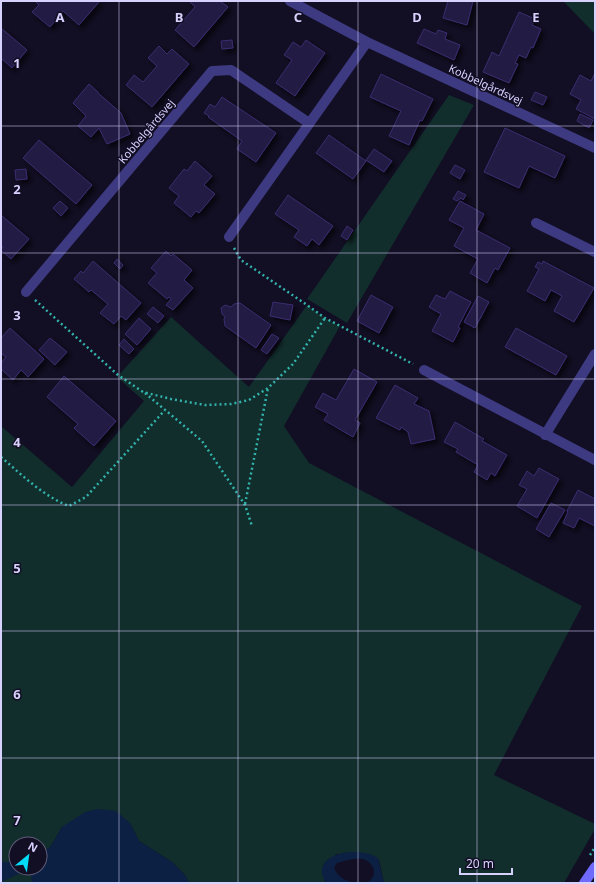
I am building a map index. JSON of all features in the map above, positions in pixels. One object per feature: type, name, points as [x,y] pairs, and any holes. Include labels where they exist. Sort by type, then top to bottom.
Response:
[{"type":"street","name":"Kobbelgårdsvej","points":[[290,1],[367,42],[595,148]]},
{"type":"street","points":[[229,237],[367,42]]},
{"type":"street","name":"Kobbelgårdsvej","points":[[26,292],[212,71],[231,70],[309,123]]},
{"type":"street","points":[[536,223],[595,252]]},
{"type":"street","points":[[546,435],[595,354]]},
{"type":"street","points":[[424,370],[595,460]]},
{"type":"street","points":[[584,883],[595,867]]},
{"type":"path","points":[[229,237],[241,260],[325,318],[424,370]]},
{"type":"path","points":[[26,292],[118,375],[143,392],[202,441],[245,505],[252,526]]},
{"type":"path","points":[[143,392],[171,400],[205,405],[231,404],[249,400],[268,388],[293,364],[325,318]]},
{"type":"path","points":[[245,505],[268,388]]},
{"type":"path","points":[[1,457],[57,501],[69,506],[86,497],[165,410]]},
{"type":"green space","points":[[563,1],[595,1],[595,34]]},
{"type":"green space","points":[[449,95],[474,105],[347,323],[307,299]]},
{"type":"green space","points":[[307,305],[325,318],[340,326],[284,426],[309,463],[582,606],[494,775],[595,824],[595,829],[564,883],[384,883],[379,860],[336,854],[324,880],[326,883],[189,883],[185,875],[172,862],[139,841],[130,823],[62,827],[48,848],[48,836],[8,836],[8,876],[32,876],[42,883],[1,883],[1,426],[72,487],[144,401],[117,377],[171,317],[249,387]]},
{"type":"water","points":[[98,809],[116,811],[130,823],[139,841],[172,862],[185,875],[189,883],[32,883],[31,876],[48,876],[48,848],[62,827],[85,812]]},
{"type":"water","points":[[348,852],[367,853],[378,858],[384,883],[366,883],[373,877],[373,867],[367,861],[356,858],[337,863],[334,868],[344,879],[357,883],[326,883],[322,870],[323,865],[330,858]]},
{"type":"water","points":[[1,862],[8,862],[8,876],[14,876],[1,882]]},
{"type":"building","points":[[35,1],[99,2],[79,25],[63,11],[50,27],[32,12],[39,5]]},
{"type":"building","points":[[189,1],[220,1],[228,7],[194,47],[175,30],[195,7]]},
{"type":"building","points":[[448,1],[473,1],[467,25],[443,18]]},
{"type":"building","points":[[519,12],[535,19],[532,25],[541,29],[533,48],[531,47],[526,58],[519,55],[515,63],[518,64],[509,83],[483,72],[492,52],[499,56]]},
{"type":"building","points":[[1,28],[27,50],[12,68],[1,58]]},
{"type":"building","points":[[424,29],[436,34],[438,30],[447,33],[445,39],[460,45],[454,60],[417,43]]},
{"type":"building","points":[[232,40],[233,48],[222,49],[221,41]]},
{"type":"building","points":[[306,40],[325,53],[295,96],[276,83],[292,60],[284,55],[293,42],[301,47]]},
{"type":"building","points":[[159,46],[167,54],[172,49],[189,64],[152,107],[126,85],[134,75],[143,82],[157,66],[148,58]]},
{"type":"building","points":[[595,73],[595,119],[576,109],[581,100],[570,94],[580,75],[591,81]]},
{"type":"building","points":[[381,74],[433,99],[422,121],[420,120],[409,145],[389,136],[401,111],[370,97]]},
{"type":"building","points":[[89,84],[121,113],[130,134],[107,144],[99,128],[91,137],[78,126],[86,116],[73,103]]},
{"type":"building","points":[[535,92],[547,97],[543,105],[531,100]]},
{"type":"building","points":[[222,97],[276,133],[256,162],[237,149],[242,141],[204,113],[210,104],[215,107]]},
{"type":"building","points":[[580,114],[593,120],[589,128],[577,121]]},
{"type":"building","points":[[505,128],[565,156],[555,178],[529,166],[519,188],[484,172]]},
{"type":"building","points":[[329,135],[366,161],[353,179],[316,153]]},
{"type":"building","points":[[39,140],[92,185],[76,204],[23,158]]},
{"type":"building","points":[[374,149],[392,161],[384,172],[366,160]]},
{"type":"building","points":[[195,161],[212,176],[204,185],[215,194],[199,213],[196,211],[191,217],[174,203],[179,196],[169,188],[184,169],[187,171]]},
{"type":"building","points":[[455,165],[465,170],[460,179],[450,173]]},
{"type":"building","points":[[26,169],[27,179],[16,180],[15,170]]},
{"type":"building","points":[[458,191],[466,195],[463,200],[461,198],[457,201],[453,199]]},
{"type":"building","points":[[288,195],[333,226],[319,245],[312,239],[307,246],[294,237],[299,230],[275,214]]},
{"type":"building","points":[[60,201],[68,208],[61,216],[53,208]]},
{"type":"building","points":[[460,201],[484,214],[476,230],[510,248],[498,270],[495,268],[487,283],[470,273],[478,259],[454,246],[464,228],[449,220]]},
{"type":"building","points":[[1,215],[29,239],[11,259],[1,250],[3,247],[1,246]]},
{"type":"building","points":[[347,226],[353,230],[347,240],[341,236]]},
{"type":"building","points":[[166,251],[171,256],[173,254],[192,270],[184,280],[193,288],[173,310],[166,305],[171,299],[169,297],[167,299],[148,283],[157,273],[151,268]]},
{"type":"building","points":[[117,259],[123,265],[120,269],[114,263]]},
{"type":"building","points":[[93,261],[141,303],[126,320],[121,316],[114,324],[100,313],[108,304],[91,290],[89,292],[74,279],[81,271],[83,273]]},
{"type":"building","points":[[543,261],[594,288],[574,322],[554,311],[562,296],[551,290],[545,301],[527,291],[539,269],[535,267],[538,262],[542,264]]},
{"type":"building","points":[[450,291],[471,302],[458,327],[460,328],[453,342],[432,331],[441,314],[429,307],[436,295],[445,299]]},
{"type":"building","points":[[371,295],[393,307],[379,333],[357,321]]},
{"type":"building","points":[[478,296],[489,302],[475,328],[464,322]]},
{"type":"building","points":[[273,302],[293,305],[290,320],[270,316]]},
{"type":"building","points":[[240,303],[271,325],[256,348],[225,326],[225,317],[222,314],[221,308],[225,305],[231,307],[234,304]]},
{"type":"building","points":[[153,307],[164,316],[158,323],[147,314]]},
{"type":"building","points":[[139,318],[151,329],[137,345],[125,334]]},
{"type":"building","points":[[10,328],[44,359],[28,377],[21,370],[13,380],[1,369],[1,363],[6,357],[1,353],[1,338]]},
{"type":"building","points":[[516,328],[567,356],[556,375],[505,347]]},
{"type":"building","points":[[272,334],[279,338],[267,354],[261,350]]},
{"type":"building","points":[[50,338],[67,352],[55,365],[39,350]]},
{"type":"building","points":[[124,339],[134,349],[129,354],[119,345]]},
{"type":"building","points":[[354,369],[377,382],[355,420],[360,423],[353,437],[324,420],[328,414],[315,407],[323,393],[336,400]]},
{"type":"building","points":[[64,376],[116,421],[94,446],[74,428],[78,424],[47,397]]},
{"type":"building","points":[[395,385],[418,398],[414,404],[429,411],[435,439],[411,444],[408,432],[401,427],[400,430],[376,418]]},
{"type":"building","points":[[455,422],[484,439],[482,441],[507,455],[495,476],[491,473],[487,480],[474,472],[478,465],[456,452],[458,449],[444,442]]},
{"type":"building","points":[[539,468],[559,479],[537,518],[517,506],[527,489],[519,485],[527,471],[534,476]]},
{"type":"building","points":[[578,490],[595,499],[595,526],[579,518],[574,528],[563,523],[568,512],[567,511]]},
{"type":"building","points":[[551,503],[565,510],[549,537],[536,529]]}]
